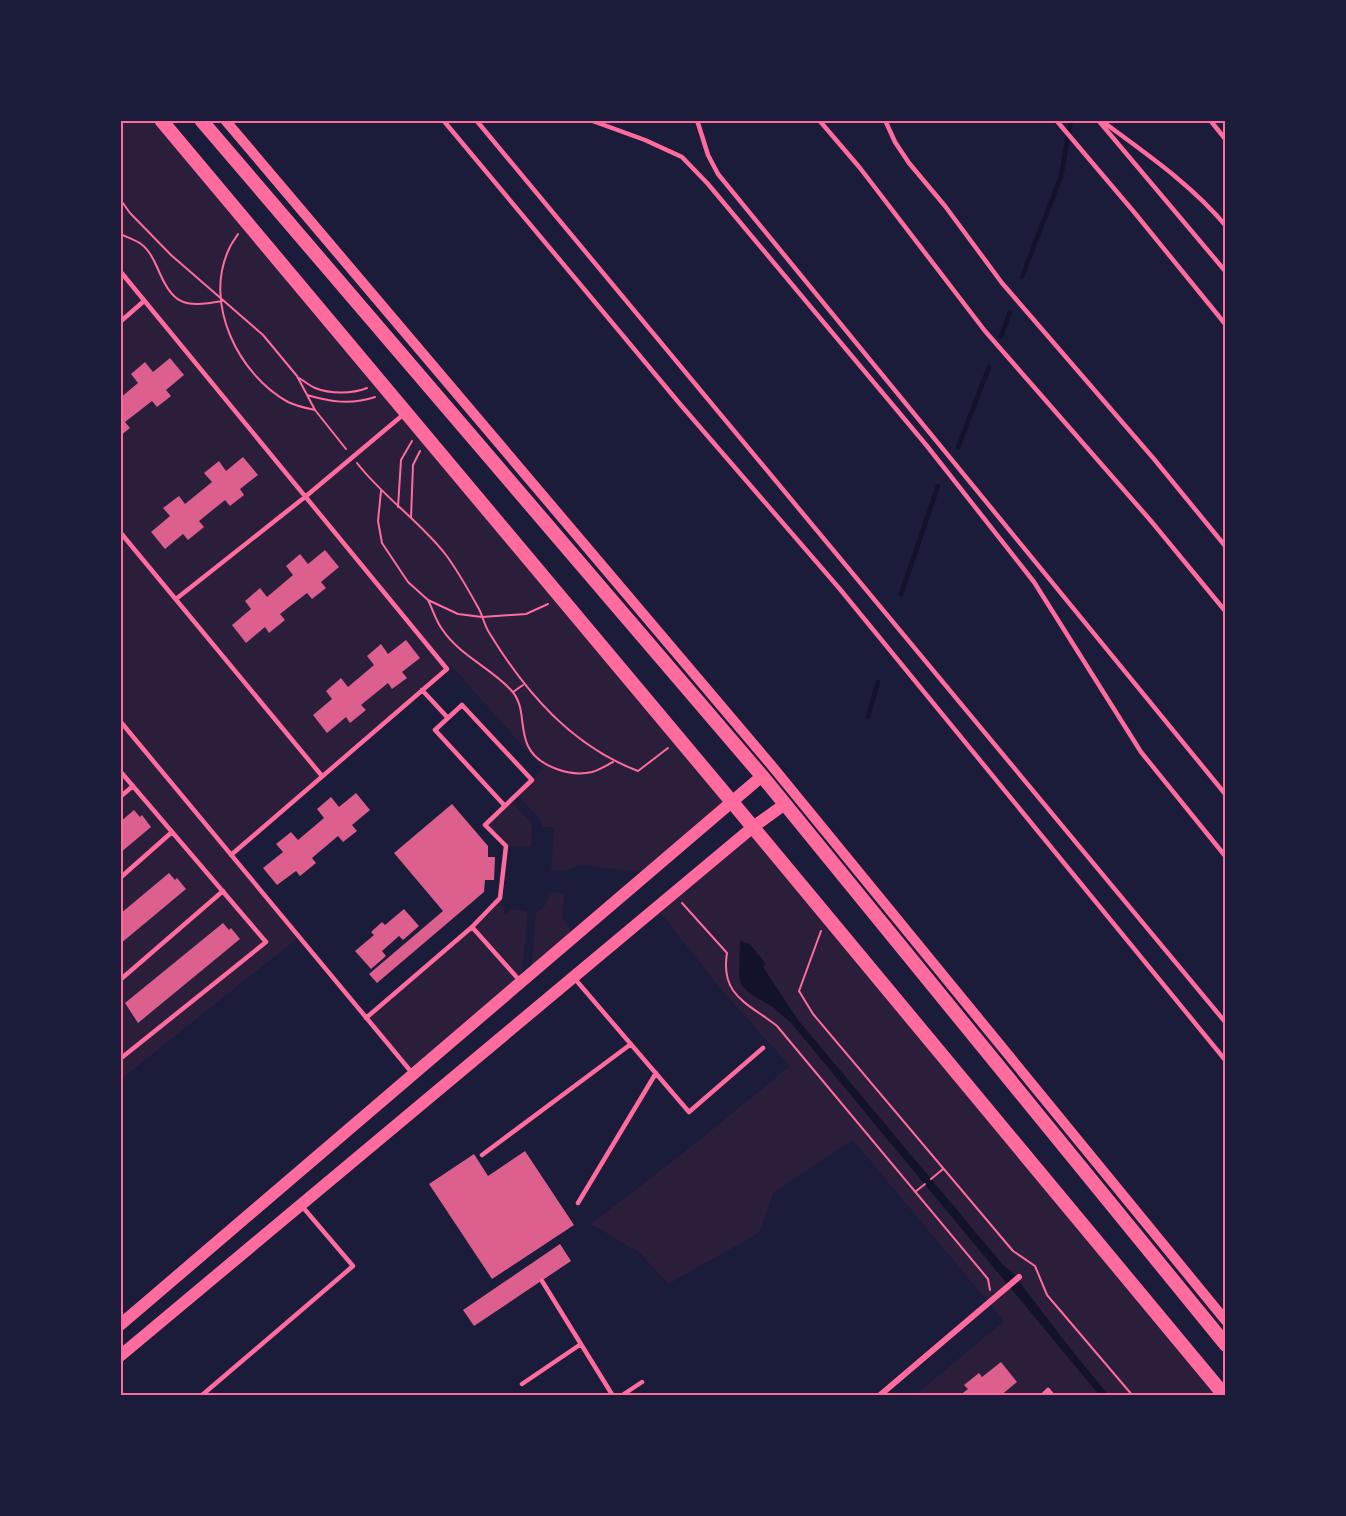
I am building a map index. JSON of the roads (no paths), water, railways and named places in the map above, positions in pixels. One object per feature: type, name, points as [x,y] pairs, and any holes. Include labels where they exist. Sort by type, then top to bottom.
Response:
[{"type":"main road","points":[[161,120],[753,826],[1225,1396]]},
{"type":"main road","points":[[201,120],[785,804],[802,814],[1226,1345]]},
{"type":"main road","points":[[120,1325],[762,776]]},
{"type":"main road","points":[[120,1356],[753,826],[785,804]]},
{"type":"street","points":[[225,120],[1226,1320]]},
{"type":"street","points":[[879,1396],[1019,1277]]},
{"type":"lane","points":[[443,120],[680,404],[839,588],[1226,1061]]},
{"type":"lane","points":[[476,120],[1226,1023]]},
{"type":"lane","points":[[590,120],[645,140],[682,158],[708,184],[927,446],[1026,573],[1141,752],[1226,856]]},
{"type":"lane","points":[[697,120],[708,155],[718,174],[1226,795]]},
{"type":"lane","points":[[819,120],[860,168],[985,331],[1143,512],[1226,612]]},
{"type":"lane","points":[[885,120],[895,142],[909,163],[945,206],[1002,283],[1154,459],[1226,547]]},
{"type":"lane","points":[[1056,120],[1226,326]]},
{"type":"lane","points":[[1100,120],[1168,171],[1212,209],[1226,226]]},
{"type":"lane","points":[[1100,120],[1226,272]]},
{"type":"lane","points":[[1210,120],[1226,140]]},
{"type":"lane","points":[[120,272],[447,669],[231,855]]},
{"type":"lane","points":[[120,322],[144,301]]},
{"type":"lane","points":[[176,599],[305,497],[406,412]]},
{"type":"lane","points":[[120,532],[322,776]]},
{"type":"lane","points":[[422,690],[448,718]]},
{"type":"lane","points":[[366,1018],[472,927],[500,898],[506,846],[485,825],[505,806],[532,780],[462,705],[435,730],[505,806]]},
{"type":"lane","points":[[120,721],[413,1074]]},
{"type":"lane","points":[[120,771],[266,942],[120,1059]]},
{"type":"lane","points":[[120,797],[133,786]]},
{"type":"lane","points":[[120,878],[172,832]]},
{"type":"lane","points":[[120,980],[223,891]]},
{"type":"lane","points":[[472,927],[521,982]]},
{"type":"lane","points":[[573,977],[689,1112],[763,1048]]},
{"type":"lane","points":[[482,1155],[631,1044]]},
{"type":"lane","points":[[579,1203],[656,1073]]},
{"type":"lane","points":[[201,1396],[353,1266],[301,1205]]},
{"type":"lane","points":[[542,1281],[613,1396]]},
{"type":"lane","points":[[522,1384],[581,1344]]},
{"type":"lane","points":[[621,1396],[642,1382]]},
{"type":"lane","points":[[1042,1396],[1048,1390],[1053,1396]]},
{"type":"waterway","points":[[1022,277],[1061,176],[1071,120]]},
{"type":"waterway","points":[[1001,337],[1010,312]]},
{"type":"waterway","points":[[958,447],[989,367]]},
{"type":"waterway","points":[[901,594],[938,486]]},
{"type":"waterway","points":[[868,717],[878,682]]}]
